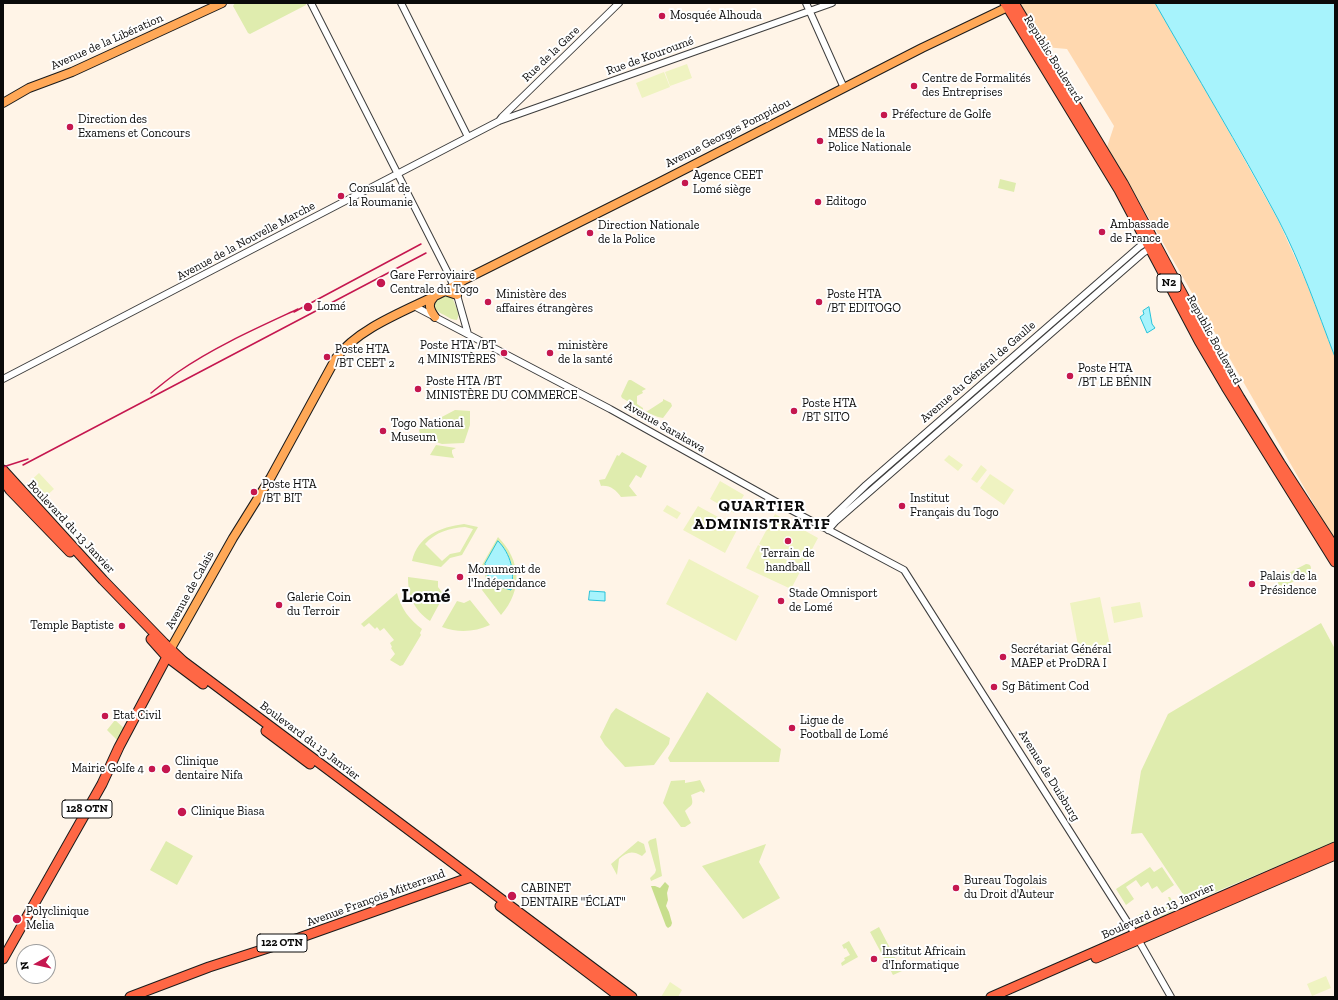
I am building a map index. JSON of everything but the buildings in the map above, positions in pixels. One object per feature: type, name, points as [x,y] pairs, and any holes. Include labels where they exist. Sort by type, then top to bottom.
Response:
[{"type":"highway","name":"Republic Boulevard","points":[[1010,4],[1042,66],[1151,243],[1240,398],[1335,548]]},
{"type":"highway","name":"Republic Boulevard","points":[[1151,243],[1226,387],[1335,562]]},
{"type":"highway","name":"Boulevard du 13 Janvier","points":[[3,470],[104,580],[168,653]]},
{"type":"highway","name":"Boulevard du 13 Janvier","points":[[3,480],[10,490],[168,653],[468,878],[632,997]]},
{"type":"highway","name":"Avenue de Calais","points":[[3,959],[102,784],[119,747],[168,653]]},
{"type":"highway","name":"Boulevard du 13 Janvier","points":[[1007,997],[1335,847]]},
{"type":"highway","name":"Boulevard du 13 Janvier","points":[[991,997],[1335,854]]},
{"type":"highway","name":"Boulevard du 13 Janvier","points":[[468,878],[535,933],[620,997]]},
{"type":"highway","name":"Avenue François Mitterrand","points":[[130,997],[209,967],[299,938],[468,878]]},
{"type":"main road","name":"Avenue de la Libération","points":[[3,102],[29,88],[72,72],[222,3]]},
{"type":"main road","name":"Avenue Georges Pompidou","points":[[453,286],[1010,4]]},
{"type":"main road","name":"Avenue de Calais","points":[[168,653],[233,538],[278,464],[330,369],[344,348],[374,326],[434,297],[453,286]]},
{"type":"main road","points":[[445,291],[457,295]]},
{"type":"main road","points":[[434,297],[430,301],[430,305],[435,317]]},
{"type":"street","points":[[311,3],[453,286],[468,328],[468,334]]},
{"type":"street","points":[[401,3],[468,137]]},
{"type":"street","name":"Rue de la Gare","points":[[499,121],[619,3]]},
{"type":"street","points":[[806,3],[844,88]]},
{"type":"street","name":"Rue de Kouroumé","points":[[499,121],[832,3]]},
{"type":"street","points":[[515,104],[515,111],[518,113],[524,113]]},
{"type":"street","name":"Avenue de la Nouvelle Marche","points":[[3,379],[499,121]]},
{"type":"street","name":"Avenue du Général de Gaulle","points":[[825,528],[1034,338],[1139,247],[1151,243]]},
{"type":"street","name":"Avenue Sarakawa","points":[[414,306],[663,438],[904,570]]},
{"type":"street","points":[[450,324],[457,322],[463,316]]},
{"type":"street","name":"Avenue de Duisburg","points":[[904,570],[1137,937],[1171,997]]},
{"type":"green space","points":[[235,3],[306,3],[306,5],[250,34],[233,6]]},
{"type":"green space","points":[[687,64],[692,78],[670,86],[665,72]]},
{"type":"green space","points":[[664,72],[670,87],[642,98],[636,83]]},
{"type":"green space","points":[[1000,179],[1016,183],[1014,192],[998,188]]},
{"type":"green space","points":[[448,295],[452,297],[459,314],[457,320],[451,319],[434,308],[434,303]]},
{"type":"green space","points":[[629,380],[646,389],[642,391],[643,393],[637,396],[637,404],[643,408],[643,410],[621,396]]},
{"type":"green space","points":[[663,399],[671,403],[672,406],[663,418],[646,412],[663,401]]},
{"type":"green space","points":[[455,410],[470,411],[470,425],[464,443],[442,444],[420,435],[419,430],[421,428]]},
{"type":"green space","points":[[436,445],[456,448],[452,450],[454,458],[430,455]]},
{"type":"green space","points":[[622,452],[647,466],[641,478],[636,475],[629,486],[637,496],[621,497],[612,488],[601,486],[599,480],[605,479],[617,455],[619,456]]},
{"type":"green space","points":[[949,455],[963,465],[958,471],[944,460]]},
{"type":"green space","points":[[981,465],[987,470],[977,483],[971,479]]},
{"type":"green space","points":[[39,473],[54,489],[43,499],[28,483]]},
{"type":"green space","points":[[990,474],[1014,490],[1004,505],[980,488]]},
{"type":"green space","points":[[720,481],[744,495],[734,513],[710,499]]},
{"type":"green space","points":[[667,505],[681,513],[677,519],[663,511]]},
{"type":"green space","points":[[698,506],[738,528],[725,553],[683,530]]},
{"type":"green space","name":"Terrain de handball","points":[[775,514],[818,538],[803,566],[759,544]]},
{"type":"green space","points":[[464,524],[478,527],[462,555],[450,558],[441,567],[412,561],[419,545],[425,539],[439,530]],"holes":[[[465,527],[473,529],[460,552],[450,554],[442,561],[425,544],[434,536],[454,528]]]},
{"type":"green space","points":[[498,537],[506,546],[511,555],[515,565],[516,575],[516,585],[513,596],[501,615],[482,590],[485,584],[485,578],[482,565]]},
{"type":"green space","points":[[758,545],[802,568],[791,589],[746,568]]},
{"type":"green space","points":[[689,559],[759,596],[736,641],[666,604]]},
{"type":"green space","points":[[1306,564],[1311,567],[1309,573],[1285,586],[1279,585],[1279,578]]},
{"type":"green space","points":[[408,577],[438,581],[438,587],[444,595],[430,621],[424,617],[413,602],[409,590]]},
{"type":"green space","points":[[397,593],[406,614],[422,629],[420,633],[421,635],[403,665],[400,666],[390,660],[395,654],[390,643],[394,640],[384,628],[380,631],[377,627],[375,629],[369,623],[364,627],[361,624]]},
{"type":"green space","points":[[1100,597],[1111,650],[1080,656],[1070,603]]},
{"type":"green space","points":[[470,600],[490,625],[466,631],[442,627],[457,601],[464,603]]},
{"type":"green space","points":[[1140,602],[1143,617],[1114,623],[1111,607]]},
{"type":"green space","points":[[1321,623],[1335,649],[1335,842],[1189,903],[1142,833],[1131,834],[1141,771],[1168,714]]},
{"type":"green space","points":[[707,692],[781,749],[779,762],[670,762],[668,758]]},
{"type":"green space","points":[[616,708],[670,738],[669,744],[654,765],[625,767],[605,745],[600,737],[611,714]]},
{"type":"green space","points":[[115,720],[126,730],[117,740],[107,730]]},
{"type":"green space","points":[[685,780],[685,783],[700,780],[705,790],[704,793],[701,791],[691,795],[692,804],[685,811],[691,823],[685,827],[681,827],[663,803],[671,781]]},
{"type":"green space","points":[[656,838],[662,876],[651,881],[650,878],[656,870],[648,842]]},
{"type":"green space","points":[[166,841],[193,856],[177,885],[150,870]]},
{"type":"green space","points":[[638,841],[644,844],[646,852],[642,856],[632,852],[627,853],[619,859],[617,875],[611,864]]},
{"type":"green space","points":[[766,844],[759,862],[780,898],[743,919],[702,866]]},
{"type":"green space","points":[[1150,867],[1154,872],[1162,867],[1174,885],[1162,893],[1157,886],[1152,889],[1148,882],[1141,887],[1136,880],[1126,887],[1134,899],[1126,905],[1116,889]]},
{"type":"green space","points":[[665,882],[669,886],[666,906],[672,923],[668,928],[651,886],[660,888]]},
{"type":"green space","points":[[1168,897],[1170,897],[1177,909],[1160,917],[1158,914],[1140,926],[1134,918],[1149,909],[1151,913],[1171,905]]},
{"type":"green space","points":[[879,927],[902,971],[893,975],[870,932]]},
{"type":"green space","points":[[849,941],[858,957],[842,966],[841,963],[845,960],[844,958],[850,955],[846,948],[844,949],[842,945]]},
{"type":"green space","points":[[1326,976],[1331,988],[1312,996],[1307,984]]},
{"type":"green space","points":[[670,982],[682,990],[678,997],[661,997]]},
{"type":"sand","points":[[1020,3],[1155,3],[1278,220],[1307,284],[1335,357],[1335,541],[1107,147],[1114,126],[1067,49],[1045,47]]},
{"type":"water","points":[[1155,3],[1335,3],[1335,357],[1301,270],[1278,219]]},
{"type":"water","points":[[1149,307],[1152,324],[1155,328],[1147,333],[1140,317],[1144,314],[1143,311]]},
{"type":"water","points":[[498,541],[509,557],[511,564],[511,590],[488,583],[488,571],[485,564]]},
{"type":"water","points":[[590,591],[605,592],[605,601],[589,600]]},
{"type":"railway","points":[[294,312],[421,244]]},
{"type":"railway","points":[[23,465],[426,253]]},
{"type":"railway","points":[[151,393],[178,372],[206,354],[298,309]]},
{"type":"railway","points":[[3,467],[28,459]]},
{"type":"place","name":"Mosquée Alhouda","points":[[662,16]]},
{"type":"place","name":"Centre de Formalités des Entreprises","points":[[914,86]]},
{"type":"place","name":"Préfecture de Golfe","points":[[884,115]]},
{"type":"place","name":"Direction des Examens et Concours","points":[[70,127]]},
{"type":"place","name":"MESS de la Police Nationale","points":[[820,141]]},
{"type":"place","name":"Agence CEET Lomé siège","points":[[685,183]]},
{"type":"place","name":"Consulat de la Roumanie","points":[[341,196]]},
{"type":"place","name":"Editogo","points":[[818,202]]},
{"type":"place","name":"Ambassade de France","points":[[1102,232]]},
{"type":"place","name":"Direction Nationale de la Police","points":[[590,233]]},
{"type":"place","name":"Gare Ferroviaire Centrale du Togo","points":[[381,283]]},
{"type":"place","name":"Ministère des affaires étrangères","points":[[488,302]]},
{"type":"place","name":"Poste HTA /BT EDITOGO","points":[[819,302]]},
{"type":"place","name":"Lomé","points":[[308,307]]},
{"type":"place","name":"Poste HTA /BT 4 MINISTÈRES","points":[[504,353]]},
{"type":"place","name":"ministère de la santé","points":[[550,353]]},
{"type":"place","name":"Poste HTA /BT CEET 2","points":[[327,357]]},
{"type":"place","name":"Poste HTA /BT LE BÉNIN","points":[[1070,376]]},
{"type":"place","name":"Poste HTA /BT MINISTÈRE DU COMMERCE","points":[[418,389]]},
{"type":"place","name":"Poste HTA /BT SITO","points":[[794,411]]},
{"type":"place","name":"Togo National Museum","points":[[383,431]]},
{"type":"place","name":"Poste HTA /BT BIT","points":[[254,492]]},
{"type":"place","name":"Institut Français du Togo","points":[[902,506]]},
{"type":"place","name":"Terrain de handball","points":[[788,541]]},
{"type":"place","name":"Monument de l'Indépendance","points":[[460,577]]},
{"type":"place","name":"Palais de la Présidence","points":[[1252,584]]},
{"type":"place","name":"Stade Omnisport de Lomé","points":[[781,601]]},
{"type":"place","name":"Galerie Coin du Terroir","points":[[279,605]]},
{"type":"place","name":"Temple Baptiste","points":[[122,626]]},
{"type":"place","name":"Secrétariat Général MAEP et ProDRA I","points":[[1003,657]]},
{"type":"place","name":"Sg Bâtiment Cod","points":[[994,687]]},
{"type":"place","name":"Etat Civil","points":[[105,716]]},
{"type":"place","name":"Ligue de Football de Lomé","points":[[792,728]]},
{"type":"place","name":"Mairie Golfe 4","points":[[152,769]]},
{"type":"place","name":"Clinique dentaire Nifa","points":[[166,769]]},
{"type":"place","name":"Clinique Biasa","points":[[182,812]]},
{"type":"place","name":"Bureau Togolais du Droit d'Auteur","points":[[956,888]]},
{"type":"place","name":"CABINET DENTAIRE \"ÉCLAT\"","points":[[512,896]]},
{"type":"place","name":"Polyclinique Melia","points":[[17,919]]},
{"type":"place","name":"Institut Africain d'Informatique","points":[[874,959]]},
{"type":"district","name":"QUARTIER ADMINISTRATIF","points":[[762,515]]},
{"type":"district","name":"Lomé","points":[[426,596]]}]
